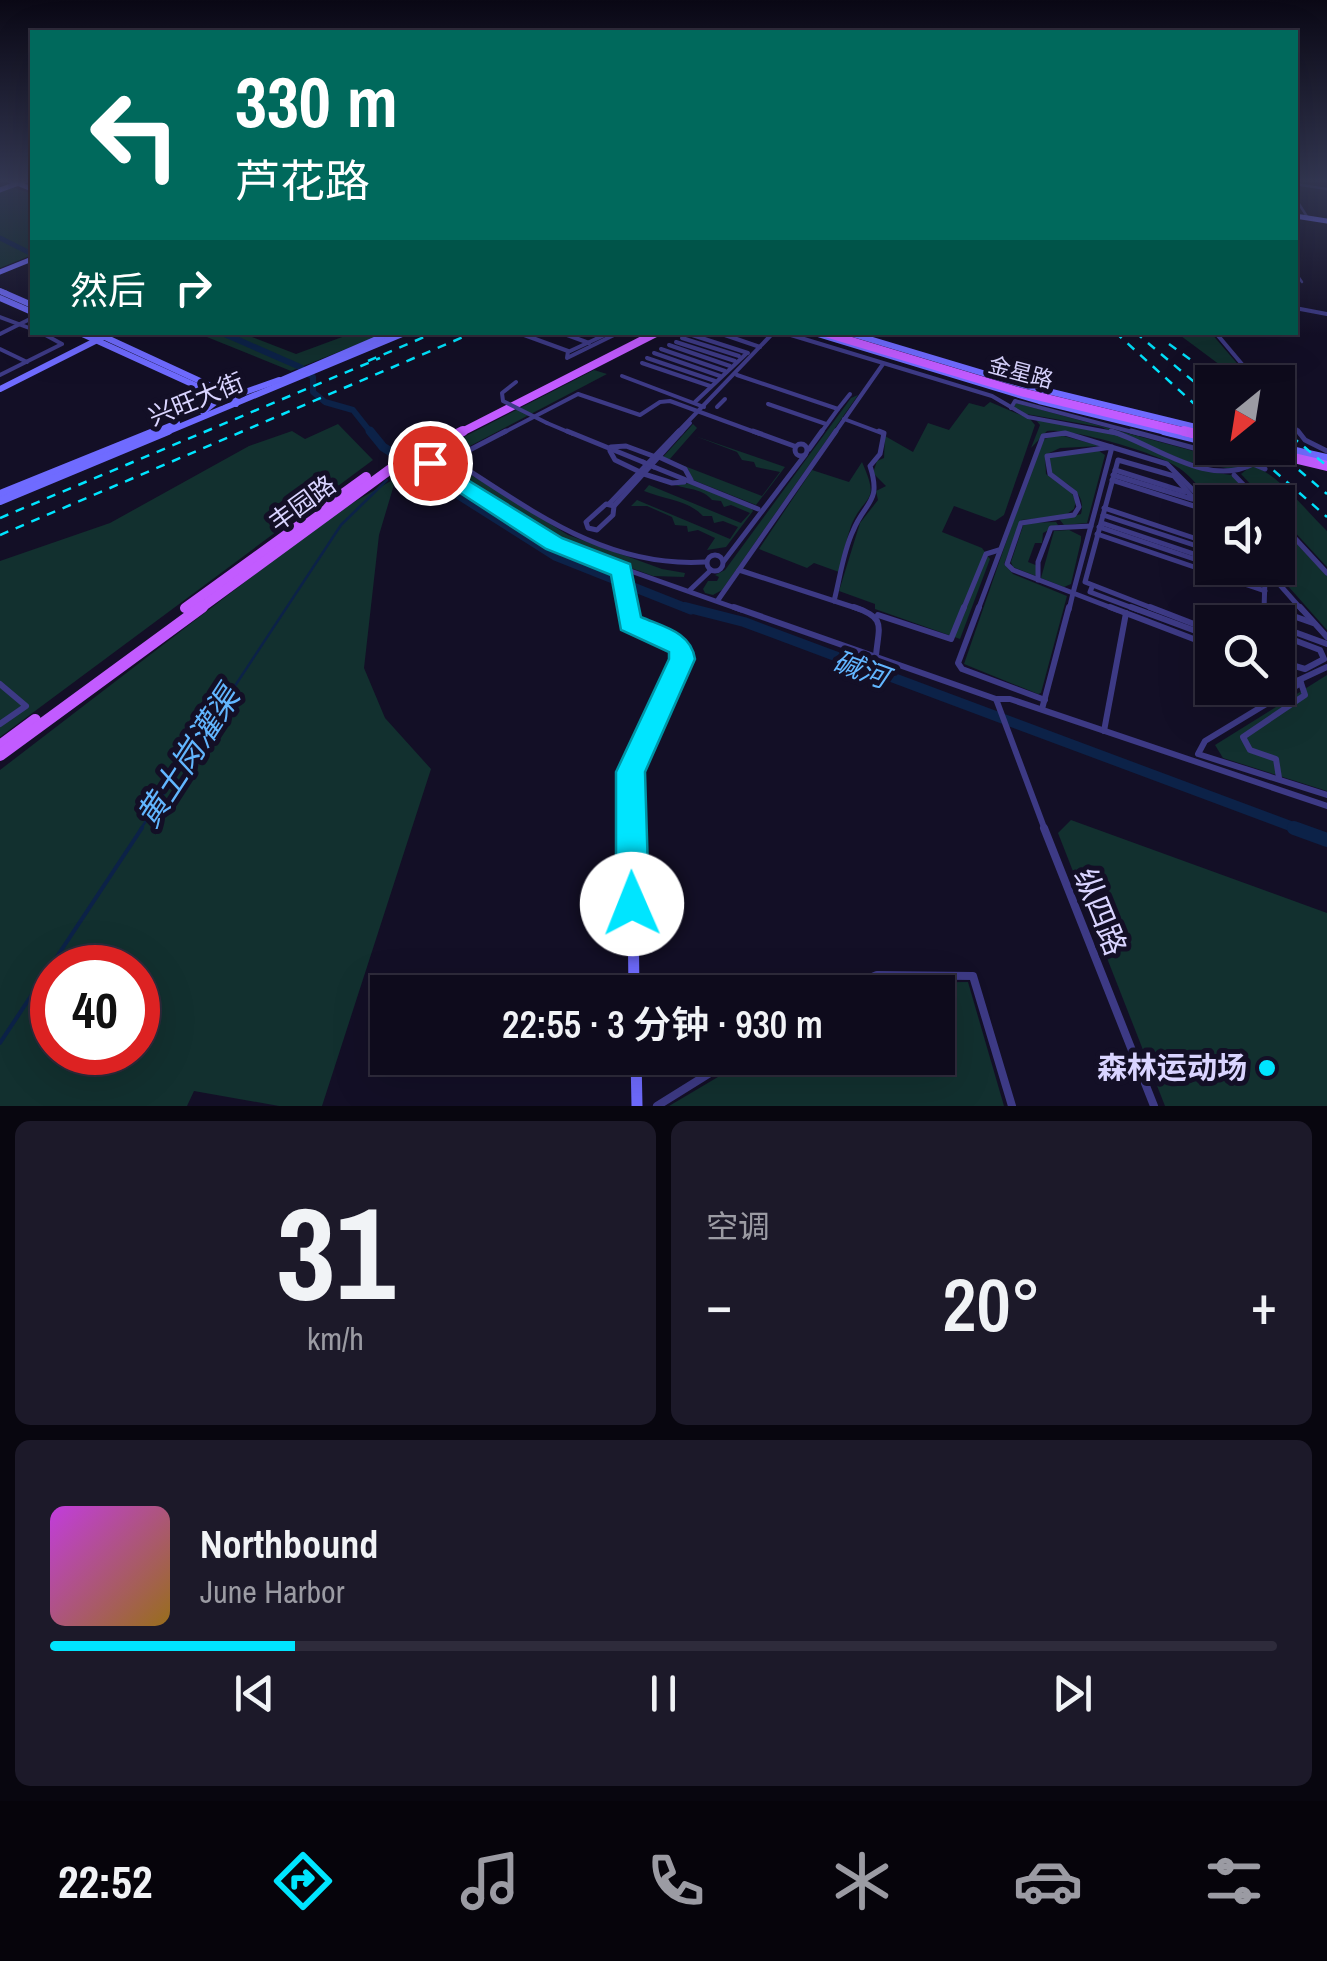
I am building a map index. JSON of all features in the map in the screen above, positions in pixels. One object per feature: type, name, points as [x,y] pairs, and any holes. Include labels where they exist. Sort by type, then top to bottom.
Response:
[{"type":"main road","name":"丰园路","points":[[0,746],[337,500],[413,450],[640,335]]},
{"type":"main road","name":"丰园路","points":[[413,450],[652,335]]},
{"type":"main road","name":"金星路","points":[[832,335],[1022,392],[1195,433]]},
{"type":"main road","points":[[848,335],[1022,388],[1195,433]]},
{"type":"main road","points":[[1295,454],[1327,462]]},
{"type":"main road","points":[[1295,456],[1327,462]]},
{"type":"main road","name":"丰园路","points":[[0,755],[337,500]]},
{"type":"street","points":[[0,271],[30,259]]},
{"type":"street","points":[[1298,276],[1302,282]]},
{"type":"street","points":[[0,295],[30,311]]},
{"type":"street","points":[[1298,309],[1327,314]]},
{"type":"street","points":[[0,334],[21,324],[30,314]]},
{"type":"street","points":[[0,317],[30,328]]},
{"type":"street","points":[[2,383],[27,362],[62,344],[46,335]]},
{"type":"street","name":"兴旺大街","points":[[5,493],[298,376],[387,335]]},
{"type":"street","name":"兴旺大街","points":[[318,367],[400,335]]},
{"type":"street","points":[[524,335],[568,352],[603,335]]},
{"type":"street","points":[[566,335],[589,343]]},
{"type":"street","points":[[568,352],[567,358],[614,335]]},
{"type":"street","points":[[692,335],[750,354]]},
{"type":"street","points":[[725,335],[760,347]]},
{"type":"street","points":[[694,403],[730,366],[774,335]]},
{"type":"street","points":[[787,335],[992,396],[1028,417],[1104,430],[1188,465],[1232,472],[1250,465]]},
{"type":"street","points":[[820,335],[1040,401],[1195,433]]},
{"type":"street","points":[[856,335],[1195,432]]},
{"type":"street","points":[[1218,335],[1243,365]]},
{"type":"street","points":[[2,383],[98,337],[225,392],[237,401]]},
{"type":"street","points":[[98,337],[237,401]]},
{"type":"street","points":[[682,338],[730,366]]},
{"type":"street","points":[[676,342],[730,366]]},
{"type":"street","points":[[668,346],[730,366]]},
{"type":"street","points":[[0,349],[27,362]]},
{"type":"street","points":[[661,349],[730,366]]},
{"type":"street","points":[[654,353],[730,366]]},
{"type":"street","points":[[625,509],[613,506],[598,508],[586,526],[600,527],[613,506],[649,464],[750,354]]},
{"type":"street","points":[[718,600],[883,364],[890,357],[908,358]]},
{"type":"street","points":[[645,360],[713,384]]},
{"type":"street","points":[[735,374],[838,409]]},
{"type":"street","name":"兴旺大街","points":[[252,395],[298,376]]},
{"type":"street","points":[[622,376],[702,409]]},
{"type":"street","points":[[225,392],[245,392],[284,379]]},
{"type":"street","points":[[516,382],[501,397],[507,406],[619,452]]},
{"type":"street","points":[[201,387],[218,398],[209,412]]},
{"type":"street","points":[[724,562],[714,556],[705,562],[660,566],[572,534],[458,460],[466,449],[575,394],[636,414],[667,401],[702,409],[794,446],[796,453],[807,452]]},
{"type":"street","points":[[690,590],[711,570],[720,570],[850,394]]},
{"type":"street","points":[[717,407],[725,399]]},
{"type":"street","points":[[1011,408],[1014,402],[1030,404],[1195,448]]},
{"type":"street","points":[[768,404],[827,424]]},
{"type":"street","points":[[834,600],[853,529],[874,500],[876,484],[870,466],[880,454],[884,433],[844,420]]},
{"type":"street","points":[[1295,428],[1327,462]]},
{"type":"street","points":[[1045,700],[962,669],[958,663],[1043,436],[1065,434],[1176,468],[1195,490]]},
{"type":"street","points":[[608,448],[624,446],[649,464],[672,483],[690,481],[758,509],[690,481],[680,476],[649,464],[626,448],[614,454],[616,459],[649,464],[685,469],[690,481]]},
{"type":"street","points":[[1042,710],[1112,447]]},
{"type":"street","points":[[1112,447],[1048,456],[1050,475],[1075,493],[1079,507],[1074,515],[1063,519],[1021,522],[1007,564],[1012,570],[1195,640]]},
{"type":"street","points":[[608,448],[614,460],[649,464]]},
{"type":"street","points":[[413,450],[554,544],[623,573],[690,590],[996,699],[1010,698],[1327,806]]},
{"type":"street","points":[[1295,452],[1327,462]]},
{"type":"street","points":[[1295,457],[1327,462]]},
{"type":"street","points":[[1195,500],[1174,476],[1118,460],[1084,582],[1092,587],[1090,592],[1195,628]]},
{"type":"street","points":[[1256,465],[1266,469]]},
{"type":"street","points":[[1232,472],[1244,485]]},
{"type":"street","points":[[1113,475],[1188,492]]},
{"type":"street","points":[[1113,475],[1195,500]]},
{"type":"street","points":[[1113,475],[1195,505]]},
{"type":"street","points":[[1101,521],[1195,544]]},
{"type":"street","points":[[1101,521],[1195,557]]},
{"type":"street","points":[[1101,521],[1195,557]]},
{"type":"street","points":[[1038,580],[1038,562],[1051,528],[1091,526]]},
{"type":"street","points":[[1295,538],[1327,572]]},
{"type":"street","points":[[739,570],[950,639],[986,554],[1000,550]]},
{"type":"street","points":[[705,562],[711,570]]},
{"type":"street","points":[[623,573],[629,622],[678,645],[682,659],[631,772],[634,975]]},
{"type":"street","points":[[1281,585],[1327,636]]},
{"type":"street","points":[[875,614],[879,620],[876,655]]},
{"type":"street","points":[[1104,730],[1126,614]]},
{"type":"street","points":[[1295,617],[1316,624]]},
{"type":"street","points":[[1295,635],[1327,644]]},
{"type":"street","points":[[1295,638],[1320,650],[1324,659],[1304,669],[1295,667]]},
{"type":"street","points":[[1327,667],[1205,741],[1198,754],[1327,796]]},
{"type":"street","points":[[1280,780],[1276,759],[1250,750],[1243,737],[1304,695],[1295,679]]},
{"type":"street","points":[[0,684],[26,706],[0,724]]},
{"type":"street","name":"纵四路","points":[[996,699],[1154,1106]]},
{"type":"street","points":[[875,975],[925,975]]},
{"type":"street","points":[[955,976],[973,976],[1012,1106]]},
{"type":"street","points":[[636,1075],[637,1106]]},
{"type":"street","points":[[657,1106],[707,1075]]},
{"type":"green space","points":[[0,232],[30,232],[30,256],[0,268]]},
{"type":"green space","points":[[202,335],[247,335],[296,354],[348,335],[381,335],[291,371]]},
{"type":"green space","points":[[1180,335],[1213,335],[1238,365],[1220,365]]},
{"type":"green space","points":[[594,370],[607,374],[449,457],[457,466],[568,535],[662,569],[685,573],[684,577],[653,576],[557,541],[429,455]]},
{"type":"green space","points":[[858,395],[722,590],[713,595],[705,593],[708,581],[717,581],[719,577],[715,575],[725,570],[851,398]]},
{"type":"green space","points":[[990,402],[1030,419],[1035,425],[1004,515],[995,521],[954,506],[942,532],[982,548],[990,559],[960,639],[875,609],[875,604],[839,591],[860,523],[878,500],[876,491],[886,486],[873,473],[877,461],[884,458],[885,436],[913,452],[928,423],[949,430],[969,403],[984,407]]},
{"type":"green space","points":[[1016,403],[1195,451],[1195,463],[1101,427],[1012,408]]},
{"type":"green space","points":[[1036,420],[1104,430],[1212,472],[1231,475],[1241,485],[1197,485],[1168,462],[1094,437],[1047,431],[1031,448],[1040,425]]},
{"type":"green space","points":[[338,424],[373,460],[0,737],[0,561],[110,523],[249,446],[292,431],[305,439]]},
{"type":"green space","points":[[693,424],[697,428],[669,460],[762,496],[780,472],[756,467],[754,462],[742,460],[737,452],[695,436],[785,467],[756,505],[693,480],[688,469],[662,458]]},
{"type":"green space","points":[[1056,434],[1101,446],[1060,448],[1045,455],[1046,474],[1071,492],[1076,501],[1074,509],[1064,516],[1021,520],[1004,564],[1013,574],[1067,596],[1038,694],[964,664],[1041,441]]},
{"type":"green space","points":[[1099,451],[1105,455],[1087,523],[1064,525],[1060,520],[1081,514],[1081,499],[1050,471],[1049,458]]},
{"type":"green space","points":[[862,462],[871,492],[851,526],[839,572],[814,563],[807,568],[759,549],[812,470],[849,482]]},
{"type":"green space","points":[[1208,465],[1245,465],[1239,470]]},
{"type":"green space","points":[[1251,466],[1282,485],[1251,485],[1241,474]]},
{"type":"green space","points":[[396,478],[379,535],[364,668],[385,718],[431,769],[322,1106],[279,1106],[194,1091],[187,1106],[0,1106],[0,770],[335,513]]},
{"type":"green space","points":[[690,483],[752,509],[753,511],[726,547],[707,550],[715,538],[698,530],[688,532],[687,526],[675,525],[672,517],[647,506],[631,506],[637,500],[730,539],[738,527],[723,521],[714,523],[712,516],[703,516],[684,503],[644,491],[649,485],[741,523],[750,513],[731,505],[724,507],[721,501],[701,492],[675,485]]},
{"type":"green space","points":[[1295,498],[1327,531],[1327,567],[1295,532]]},
{"type":"green space","points":[[1024,523],[1058,525],[1043,533],[1042,543],[1035,543],[1028,562],[1038,566],[1036,576],[1013,567],[1011,562]]},
{"type":"green space","points":[[1069,530],[1081,536],[1081,541],[1071,584],[1064,587],[1041,578],[1054,531]]},
{"type":"green space","points":[[1295,542],[1327,576],[1327,630],[1287,585],[1295,585]]},
{"type":"green space","points":[[1327,675],[1327,791],[1223,758],[1215,745],[1279,705],[1295,705],[1295,695]]},
{"type":"green space","points":[[1071,820],[1327,913],[1327,1106],[1165,1106],[1058,833]]},
{"type":"green space","points":[[955,982],[968,982],[1004,1106],[669,1106],[721,1075],[955,1075]]},
{"type":"waterway","points":[[0,238],[30,253]]},
{"type":"waterway","points":[[227,335],[300,367],[313,377],[313,392],[325,402],[353,410],[372,434]]},
{"type":"waterway","name":"碱河","points":[[370,431],[383,447],[555,556],[691,610]]},
{"type":"waterway","name":"黄土岗灌渠","points":[[140,830],[341,525],[387,480]]},
{"type":"waterway","name":"碱河","points":[[685,607],[744,622],[1301,830]]},
{"type":"waterway","name":"黄土岗灌渠","points":[[0,1043],[142,828]]},
{"type":"waterway","name":"碱河","points":[[1294,828],[1327,840]]},
{"type":"railway","points":[[368,361],[429,335]]},
{"type":"railway","points":[[0,535],[468,335]]},
{"type":"railway","points":[[1118,335],[1195,405]]},
{"type":"railway","points":[[1139,335],[1195,383]]},
{"type":"railway","points":[[1169,344],[1198,365]]},
{"type":"railway","points":[[0,518],[380,358]]},
{"type":"railway","points":[[1295,439],[1327,466]]},
{"type":"railway","points":[[1267,465],[1327,517]]},
{"type":"railway","points":[[1293,465],[1327,494]]},
{"type":"place","name":"森林运动场","points":[[1267,1068]]},
{"type":"route","points":[[430,463],[554,544],[622,570],[626,618],[681,650],[682,659],[631,772],[632,904]]}]
